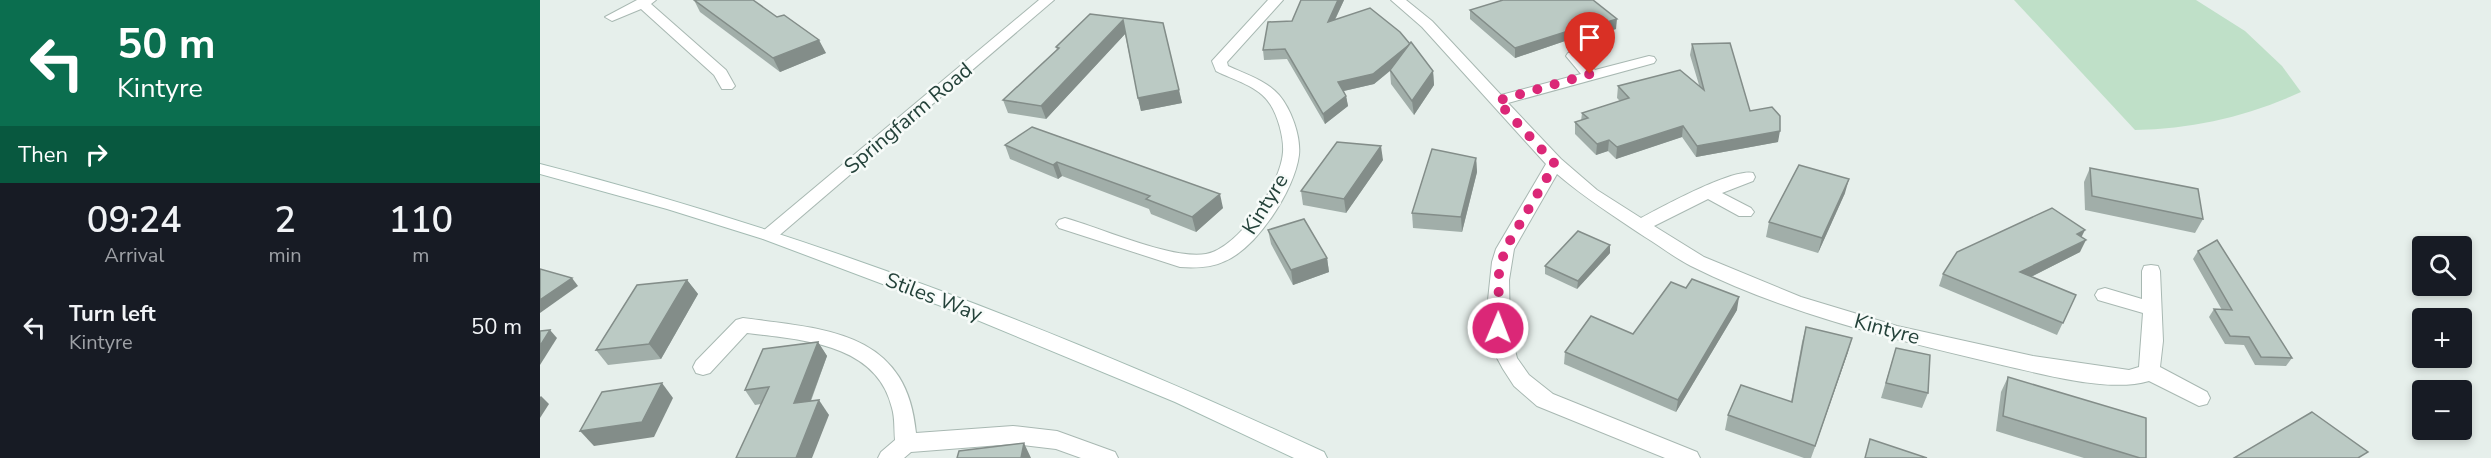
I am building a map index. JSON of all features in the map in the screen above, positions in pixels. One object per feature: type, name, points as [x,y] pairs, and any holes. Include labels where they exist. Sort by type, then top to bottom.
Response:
[{"type":"street","name":"Springfarm Road","points":[[769,235],[1047,0]]},
{"type":"street","name":"Kintyre","points":[[1065,224],[1180,261],[1194,262],[1219,257],[1237,246],[1256,225],[1275,195],[1287,170],[1291,153],[1278,104],[1254,82],[1221,68],[1219,61],[1276,0]]},
{"type":"street","name":"Kintyre","points":[[1400,0],[1427,24],[1555,164],[1591,194],[1697,261],[1794,302],[1855,321],[1980,352],[2110,377],[2134,378],[2150,371]]},
{"type":"street","points":[[612,17],[646,2],[649,11],[721,73],[727,86]]},
{"type":"street","points":[[1573,57],[1590,74]]},
{"type":"street","points":[[1497,101],[1590,74],[1649,60]]},
{"type":"street","points":[[1555,164],[1505,249],[1502,259],[1499,273],[1498,328],[1505,355],[1515,375],[1528,390],[1545,400],[1689,458]]},
{"type":"street","name":"Stiles Way","points":[[540,170],[673,205],[769,235],[972,310],[1152,383],[1316,458]]},
{"type":"street","points":[[1639,226],[1708,192],[1747,177]]},
{"type":"street","points":[[1708,192],[1745,212]]},
{"type":"street","points":[[2151,271],[2154,351],[2150,371],[2199,398]]},
{"type":"street","points":[[2105,296],[2151,308]]},
{"type":"street","points":[[703,367],[743,325],[836,340],[860,349],[872,357],[888,376],[903,406],[906,442]]},
{"type":"street","points":[[889,458],[906,442],[991,435],[1034,435],[1057,440],[1107,458]]},
{"type":"green space","points":[[2014,0],[2196,0],[2245,31],[2282,66],[2301,92],[2261,108],[2220,120],[2178,127],[2135,130]]},
{"type":"building","points":[[694,0],[753,0],[777,17],[784,15],[819,40],[773,58]]},
{"type":"building","points":[[1301,0],[1338,0],[1328,22],[1370,8],[1400,32],[1410,44],[1373,74],[1338,82],[1346,96],[1323,114],[1285,49],[1263,50],[1268,22],[1292,21]]},
{"type":"building","points":[[1503,0],[1593,0],[1617,19],[1570,33],[1568,31],[1515,48],[1470,10]]},
{"type":"building","points":[[1090,14],[1163,23],[1179,90],[1138,98],[1123,20],[1041,106],[1003,100],[1059,48],[1056,47]]},
{"type":"building","points":[[1411,42],[1433,71],[1412,101],[1390,70]]},
{"type":"building","points":[[1730,43],[1750,111],[1772,107],[1780,116],[1780,131],[1697,146],[1683,126],[1617,147],[1609,140],[1597,144],[1575,122],[1588,118],[1582,113],[1629,98],[1618,86],[1680,70],[1704,90],[1692,44]]},
{"type":"building","points":[[1032,127],[1220,194],[1192,217],[1146,199],[1150,196],[1057,162],[1053,165],[1005,145]]},
{"type":"building","points":[[1337,142],[1381,146],[1344,199],[1301,191]]},
{"type":"building","points":[[1432,149],[1476,158],[1461,217],[1412,213]]},
{"type":"building","points":[[1799,165],[1849,179],[1822,238],[1769,222]]},
{"type":"building","points":[[2090,168],[2198,189],[2203,219],[2092,196]]},
{"type":"building","points":[[2052,208],[2085,230],[2077,234],[2086,240],[2020,272],[2076,295],[2063,323],[1943,274],[1957,252]]},
{"type":"building","points":[[1304,219],[1327,258],[1291,270],[1268,230]]},
{"type":"building","points":[[1578,231],[1610,245],[1578,281],[1545,266]]},
{"type":"building","points":[[2217,240],[2292,358],[2261,357],[2249,337],[2230,336],[2214,309],[2232,310],[2198,251]]},
{"type":"building","points":[[540,269],[572,278],[540,300]]},
{"type":"building","points":[[1692,279],[1739,297],[1678,400],[1565,352],[1591,316],[1633,334],[1671,282],[1686,288]]},
{"type":"building","points":[[687,280],[649,344],[596,350],[637,285]]},
{"type":"building","points":[[1806,327],[1852,338],[1815,446],[1728,415],[1741,385],[1792,402]]},
{"type":"building","points":[[550,330],[540,346],[540,331]]},
{"type":"building","points":[[818,342],[794,403],[819,400],[796,458],[736,458],[769,387],[745,390],[763,349]]},
{"type":"building","points":[[1896,348],[1930,355],[1928,393],[1886,383]]},
{"type":"building","points":[[2008,377],[2146,418],[2146,458],[2003,416]]},
{"type":"building","points":[[662,383],[642,422],[580,431],[602,392]]},
{"type":"building","points":[[2312,412],[2368,452],[2358,458],[2234,458]]},
{"type":"building","points":[[1870,439],[1927,458],[1865,458]]},
{"type":"building","points":[[1024,443],[1021,458],[957,458],[959,451]]},
{"type":"route","points":[[1498,328],[1499,273],[1505,249],[1555,164],[1497,101],[1590,74]]}]
